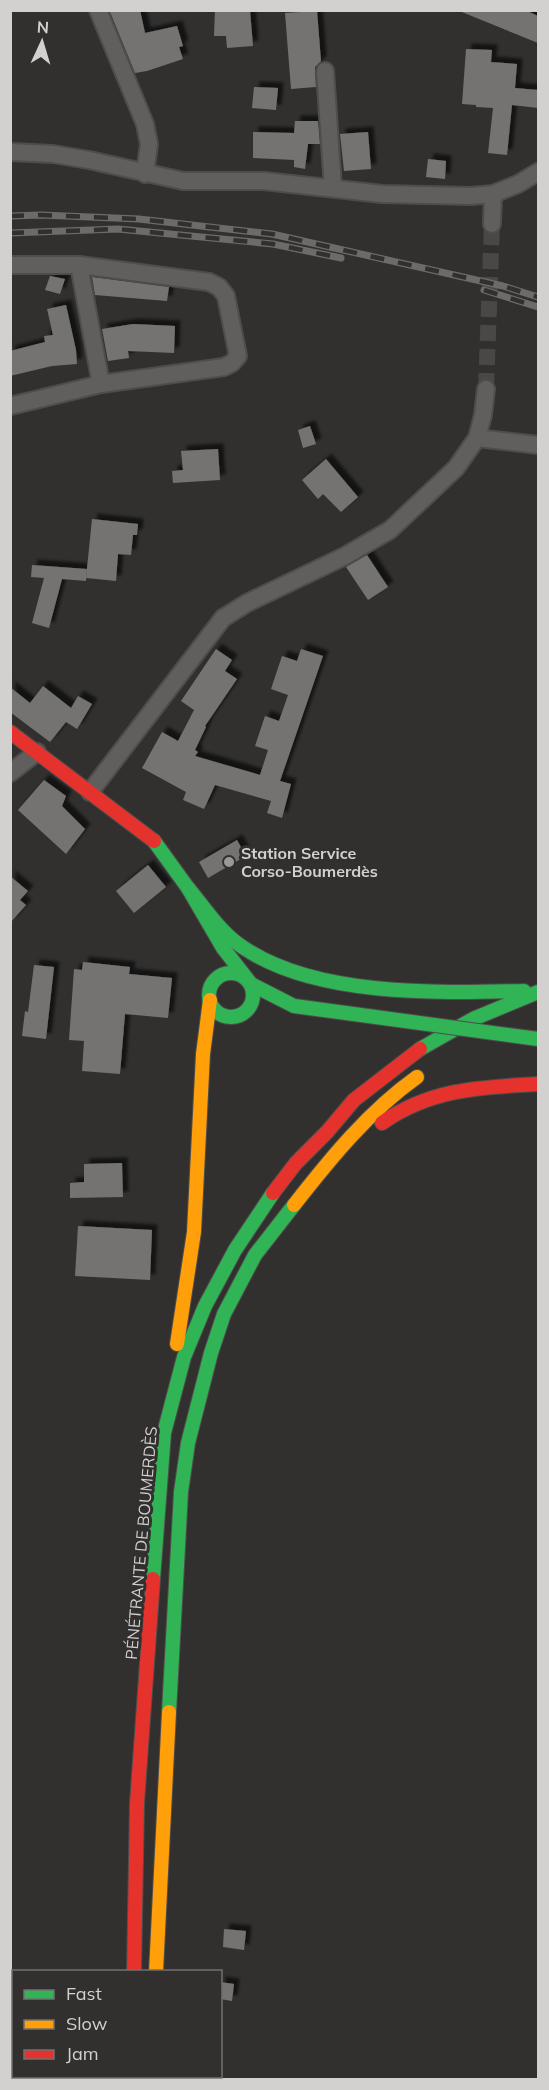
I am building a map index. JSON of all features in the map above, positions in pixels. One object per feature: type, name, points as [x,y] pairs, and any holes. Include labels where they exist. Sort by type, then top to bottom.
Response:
[{"type":"main road","points":[[10,732],[154,840],[188,888],[223,948],[251,984],[254,996],[252,1003],[242,1014],[234,1017]]},
{"type":"main road","points":[[188,888],[202,940]]},
{"type":"main road","points":[[188,888],[242,947],[267,963],[315,978],[358,985],[440,992],[538,991]]},
{"type":"main road","points":[[165,1433],[194,1232],[203,1054],[211,977],[229,972],[240,974],[251,984],[294,1006]]},
{"type":"main road","name":"PÉNÉTRANTE DE BOUMERDÈS","points":[[134,1970],[137,1803],[165,1433],[184,1357],[205,1306],[235,1250],[264,1205],[296,1163],[327,1132],[354,1100],[426,1045],[473,1019],[538,991]]},
{"type":"main road","points":[[210,1000],[219,1013],[234,1017],[294,1006],[538,1039]]},
{"type":"main road","points":[[467,1045],[515,1022]]},
{"type":"main road","points":[[156,1970],[181,1492],[188,1443],[200,1390],[224,1314],[255,1255],[328,1162],[394,1093],[428,1069]]},
{"type":"main road","points":[[255,1255],[364,1139],[388,1118],[407,1106],[451,1093],[498,1086],[538,1084]]},
{"type":"street","points":[[98,10],[145,124],[149,144],[145,174]]},
{"type":"street","points":[[325,71],[333,188]]},
{"type":"street","points":[[10,152],[52,154],[89,160],[183,181],[264,181],[382,194],[471,196],[493,194],[518,184],[538,172]]},
{"type":"street","points":[[492,224],[493,194]]},
{"type":"street","points":[[79,265],[101,384]]},
{"type":"street","points":[[10,266],[79,265],[209,282],[219,287],[226,296],[238,356],[224,367],[101,384],[10,406]]},
{"type":"street","points":[[90,792],[223,618],[248,603],[345,556],[390,530],[456,468],[477,438],[486,389]]},
{"type":"street","points":[[477,438],[538,445]]},
{"type":"street","points":[[10,773],[37,752]]},
{"type":"building","points":[[140,10],[145,33],[177,26],[183,46],[179,47],[183,59],[135,73],[110,12]]},
{"type":"building","points":[[215,10],[250,10],[253,46],[227,48],[226,36],[214,36]]},
{"type":"building","points":[[457,10],[525,10],[538,16],[538,43]]},
{"type":"building","points":[[317,11],[321,61],[315,67],[316,87],[291,89],[285,13]]},
{"type":"building","points":[[466,49],[492,50],[491,62],[517,64],[515,88],[538,90],[538,108],[512,105],[507,155],[488,153],[493,108],[462,104]]},
{"type":"building","points":[[254,87],[278,88],[276,110],[252,108]]},
{"type":"building","points":[[295,121],[318,121],[320,144],[308,144],[305,169],[294,167],[294,160],[253,158],[253,132],[294,133]]},
{"type":"building","points":[[368,132],[371,169],[344,171],[340,134]]},
{"type":"building","points":[[428,159],[446,161],[445,179],[426,177]]},
{"type":"building","points":[[50,276],[65,279],[60,294],[45,290]]},
{"type":"building","points":[[92,277],[169,287],[167,301],[95,295]]},
{"type":"building","points":[[66,305],[77,364],[52,366],[10,376],[10,351],[45,342],[44,336],[53,335],[47,309]]},
{"type":"building","points":[[133,324],[175,326],[174,353],[128,351],[129,358],[108,361],[102,329]]},
{"type":"building","points":[[310,426],[316,444],[303,448],[298,430]]},
{"type":"building","points":[[218,449],[220,480],[173,483],[172,471],[183,470],[181,451]]},
{"type":"building","points":[[326,459],[358,497],[341,512],[323,494],[318,499],[302,480]]},
{"type":"building","points":[[92,519],[138,524],[137,535],[133,535],[131,555],[118,554],[116,581],[86,578]]},
{"type":"building","points":[[367,555],[388,587],[368,600],[346,567]]},
{"type":"building","points":[[32,565],[87,569],[86,581],[62,579],[49,628],[32,623],[44,578],[31,577]]},
{"type":"building","points":[[216,649],[232,660],[225,671],[237,679],[205,726],[195,750],[198,752],[195,756],[260,775],[268,750],[255,746],[265,716],[279,721],[288,695],[271,689],[282,656],[297,661],[301,649],[323,656],[280,781],[291,784],[282,818],[267,813],[271,801],[215,785],[204,809],[183,800],[186,792],[142,768],[162,732],[178,741],[194,710],[181,701]]},
{"type":"building","points":[[43,686],[71,708],[78,696],[92,704],[77,729],[66,722],[50,742],[10,712],[10,687],[30,703]]},
{"type":"building","points":[[44,780],[66,796],[62,806],[85,829],[66,854],[18,810]]},
{"type":"building","points":[[237,840],[246,856],[208,878],[199,862]]},
{"type":"building","points":[[148,865],[166,887],[134,913],[116,891]]},
{"type":"building","points":[[10,876],[28,891],[20,900],[26,905],[10,923]]},
{"type":"building","points":[[83,962],[130,967],[129,974],[172,978],[168,1018],[125,1014],[120,1074],[82,1071],[84,1041],[69,1040],[74,969],[82,970]]},
{"type":"building","points":[[34,965],[54,967],[46,1039],[22,1036],[25,1011],[28,1012]]},
{"type":"building","points":[[122,1163],[123,1197],[70,1198],[70,1183],[84,1182],[84,1164]]},
{"type":"building","points":[[78,1226],[152,1230],[150,1280],[75,1276]]},
{"type":"building","points":[[224,1929],[246,1931],[244,1950],[223,1947]]},
{"type":"building","points":[[222,1982],[234,1984],[232,2001],[222,1999]]},
{"type":"tunnel","points":[[486,389],[492,224]]},
{"type":"railway","points":[[10,216],[139,219],[272,234],[503,286],[538,297]]},
{"type":"railway","points":[[10,233],[118,229],[273,244],[341,258]]},
{"type":"railway","points":[[484,290],[538,307]]},
{"type":"traffic: fast","points":[[154,841],[188,888],[223,948],[251,984],[294,1006]]},
{"type":"traffic: fast","points":[[188,888],[221,928],[244,948],[274,964],[307,976],[379,989],[455,992],[524,991]]},
{"type":"traffic: fast","points":[[231,973],[247,979],[253,995],[247,1011],[231,1017],[215,1011],[209,995],[215,979],[231,973]]},
{"type":"traffic: fast","points":[[420,1049],[473,1019],[538,992]]},
{"type":"traffic: fast","points":[[294,1006],[538,1039]]},
{"type":"traffic: fast","points":[[153,1579],[164,1433],[184,1357],[205,1306],[235,1250],[273,1193]]},
{"type":"traffic: fast","points":[[169,1712],[181,1492],[188,1443],[211,1353],[224,1314],[255,1255],[294,1205]]},
{"type":"traffic: slow","points":[[177,1344],[194,1232],[203,1054],[210,1000]]},
{"type":"traffic: slow","points":[[294,1205],[366,1120],[417,1077]]},
{"type":"traffic: slow","points":[[156,1970],[169,1712]]},
{"type":"traffic: jam","points":[[10,732],[154,841]]},
{"type":"traffic: jam","points":[[273,1193],[296,1163],[327,1132],[354,1100],[420,1049]]},
{"type":"traffic: jam","points":[[382,1123],[419,1103],[437,1097],[476,1089],[538,1084]]},
{"type":"traffic: jam","points":[[134,1970],[137,1803],[153,1579]]},
{"type":"place","name":"Station Service Corso-Boumerdès","points":[[229,862]]}]
